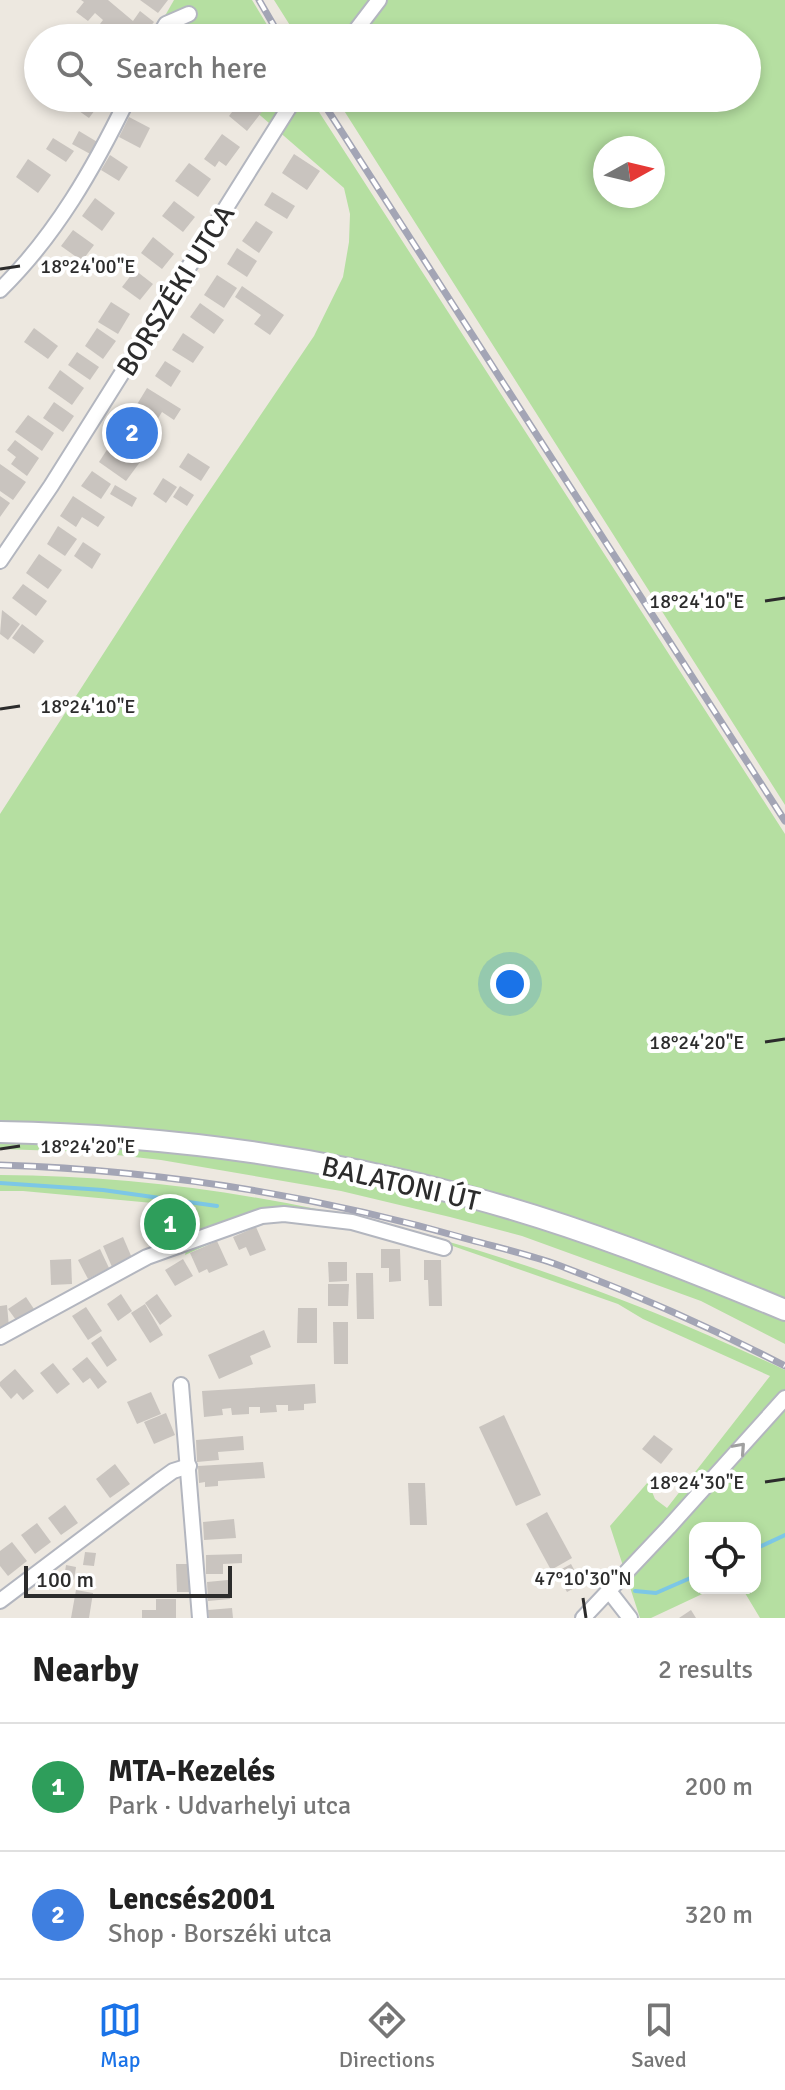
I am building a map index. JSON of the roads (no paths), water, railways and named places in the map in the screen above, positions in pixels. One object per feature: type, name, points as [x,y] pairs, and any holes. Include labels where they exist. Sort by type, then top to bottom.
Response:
[{"type":"main road","name":"BALATONI ÚT","points":[[0,1132],[99,1135],[164,1141],[264,1154],[383,1176],[466,1195],[620,1244],[785,1310]]},
{"type":"street","points":[[358,24],[370,3]]},
{"type":"street","points":[[166,24],[189,14]]},
{"type":"street","points":[[0,290],[34,252],[74,197],[121,112]]},
{"type":"street","name":"BORSZÉKI UTCA","points":[[0,561],[51,486],[286,112]]},
{"type":"street","points":[[0,1337],[147,1257],[262,1216],[284,1214],[352,1222],[444,1248]]},
{"type":"street","points":[[181,1385],[200,1618]]},
{"type":"street","points":[[583,1618],[785,1398]]},
{"type":"street","points":[[0,1601],[173,1471],[189,1466]]},
{"type":"street","points":[[609,1591],[630,1618]]},
{"type":"waterway","points":[[0,1183],[103,1190],[217,1206]]},
{"type":"waterway","points":[[761,1546],[785,1535]]},
{"type":"waterway","points":[[635,1591],[656,1593],[689,1579]]},
{"type":"railway","points":[[259,0],[273,24]]},
{"type":"railway","points":[[329,112],[785,821]]},
{"type":"railway","points":[[0,1165],[179,1179],[297,1198],[413,1224],[558,1265],[673,1312],[785,1366]]},
{"type":"place","name":"Lencsés2001","points":[[132,433]]},
{"type":"place","name":"MTA-Kezelés","points":[[170,1224]]}]
